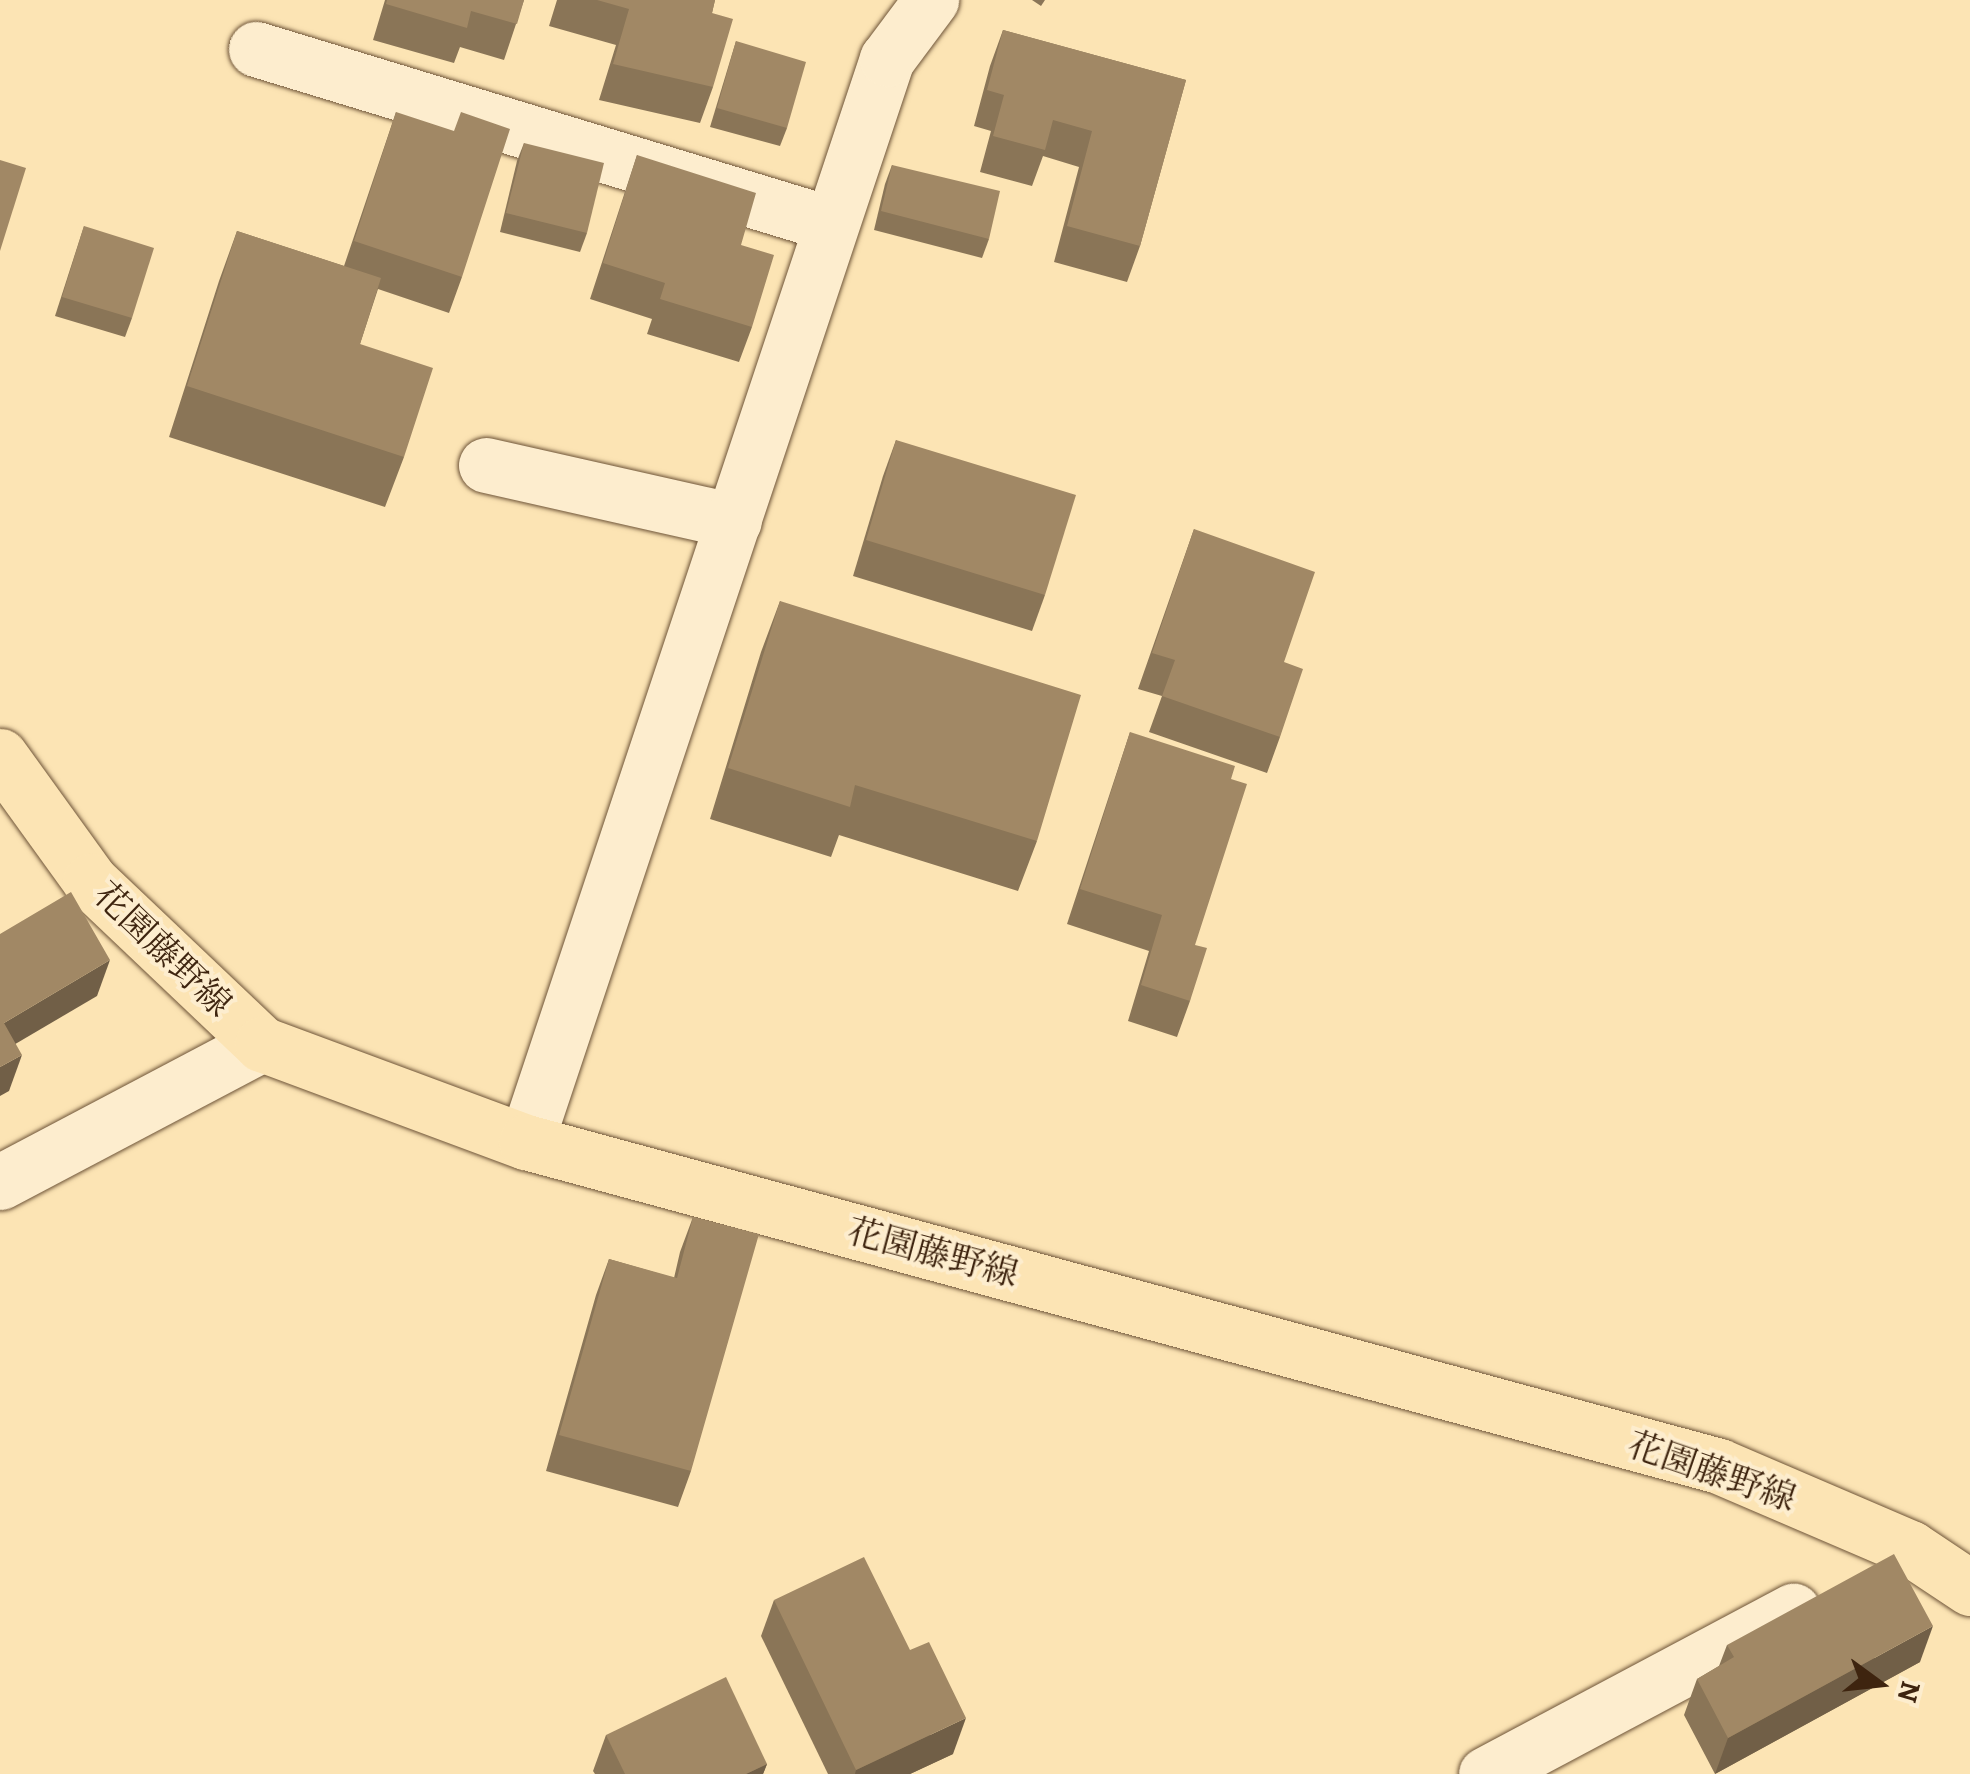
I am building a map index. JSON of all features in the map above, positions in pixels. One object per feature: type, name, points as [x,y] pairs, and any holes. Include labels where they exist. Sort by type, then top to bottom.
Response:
[{"type":"main road","name":"花園藤野線","points":[[0,756],[90,881],[262,1044],[526,1142],[1719,1466],[1910,1548],[1970,1588]]},
{"type":"street","points":[[526,1142],[886,59],[931,0]]},
{"type":"street","points":[[256,48],[831,224]]},
{"type":"street","points":[[486,466],[734,520]]},
{"type":"street","points":[[0,1182],[262,1044]]},
{"type":"street","points":[[1486,1774],[1910,1548]]},
{"type":"building","points":[[387,0],[524,0],[517,24],[471,11],[467,28],[386,4]]},
{"type":"building","points":[[597,0],[715,0],[712,13],[733,19],[713,87],[613,64],[629,9]]},
{"type":"building","points":[[1003,30],[1186,80],[1140,246],[1067,226],[1092,131],[1053,120],[1045,150],[993,136],[1004,95],[987,90]]},
{"type":"building","points":[[736,41],[806,62],[787,128],[717,108]]},
{"type":"building","points":[[396,112],[454,131],[461,112],[510,129],[462,277],[354,241]]},
{"type":"building","points":[[524,143],[604,163],[587,233],[506,213]]},
{"type":"building","points":[[637,155],[756,193],[741,245],[774,255],[752,327],[660,299],[665,283],[603,263]]},
{"type":"building","points":[[0,160],[26,168],[0,251]]},
{"type":"building","points":[[892,165],[1000,191],[989,239],[881,211]]},
{"type":"building","points":[[84,226],[154,248],[132,318],[62,297]]},
{"type":"building","points":[[237,231],[381,278],[360,344],[433,368],[404,457],[187,386]]},
{"type":"building","points":[[896,440],[1076,495],[1045,595],[866,540]]},
{"type":"building","points":[[1194,529],[1315,572],[1284,662],[1303,669],[1280,737],[1162,696],[1175,660],[1152,653]]},
{"type":"building","points":[[780,601],[1081,695],[1037,841],[855,785],[850,807],[728,768]]},
{"type":"building","points":[[1130,732],[1235,766],[1231,779],[1247,784],[1195,945],[1207,948],[1190,1001],[1141,985],[1162,915],[1080,889]]},
{"type":"building","points":[[71,892],[110,960],[4,1023],[22,1055],[0,1067],[0,934]]},
{"type":"building","points":[[693,1217],[759,1234],[691,1471],[559,1435],[609,1259],[677,1278]]},
{"type":"building","points":[[1894,1554],[1933,1626],[1728,1738],[1697,1679],[1734,1657],[1727,1645]]},
{"type":"building","points":[[864,1557],[910,1650],[929,1642],[966,1718],[856,1770],[774,1600]]},
{"type":"building","points":[[726,1677],[767,1764],[746,1774],[625,1774],[606,1735]]}]
